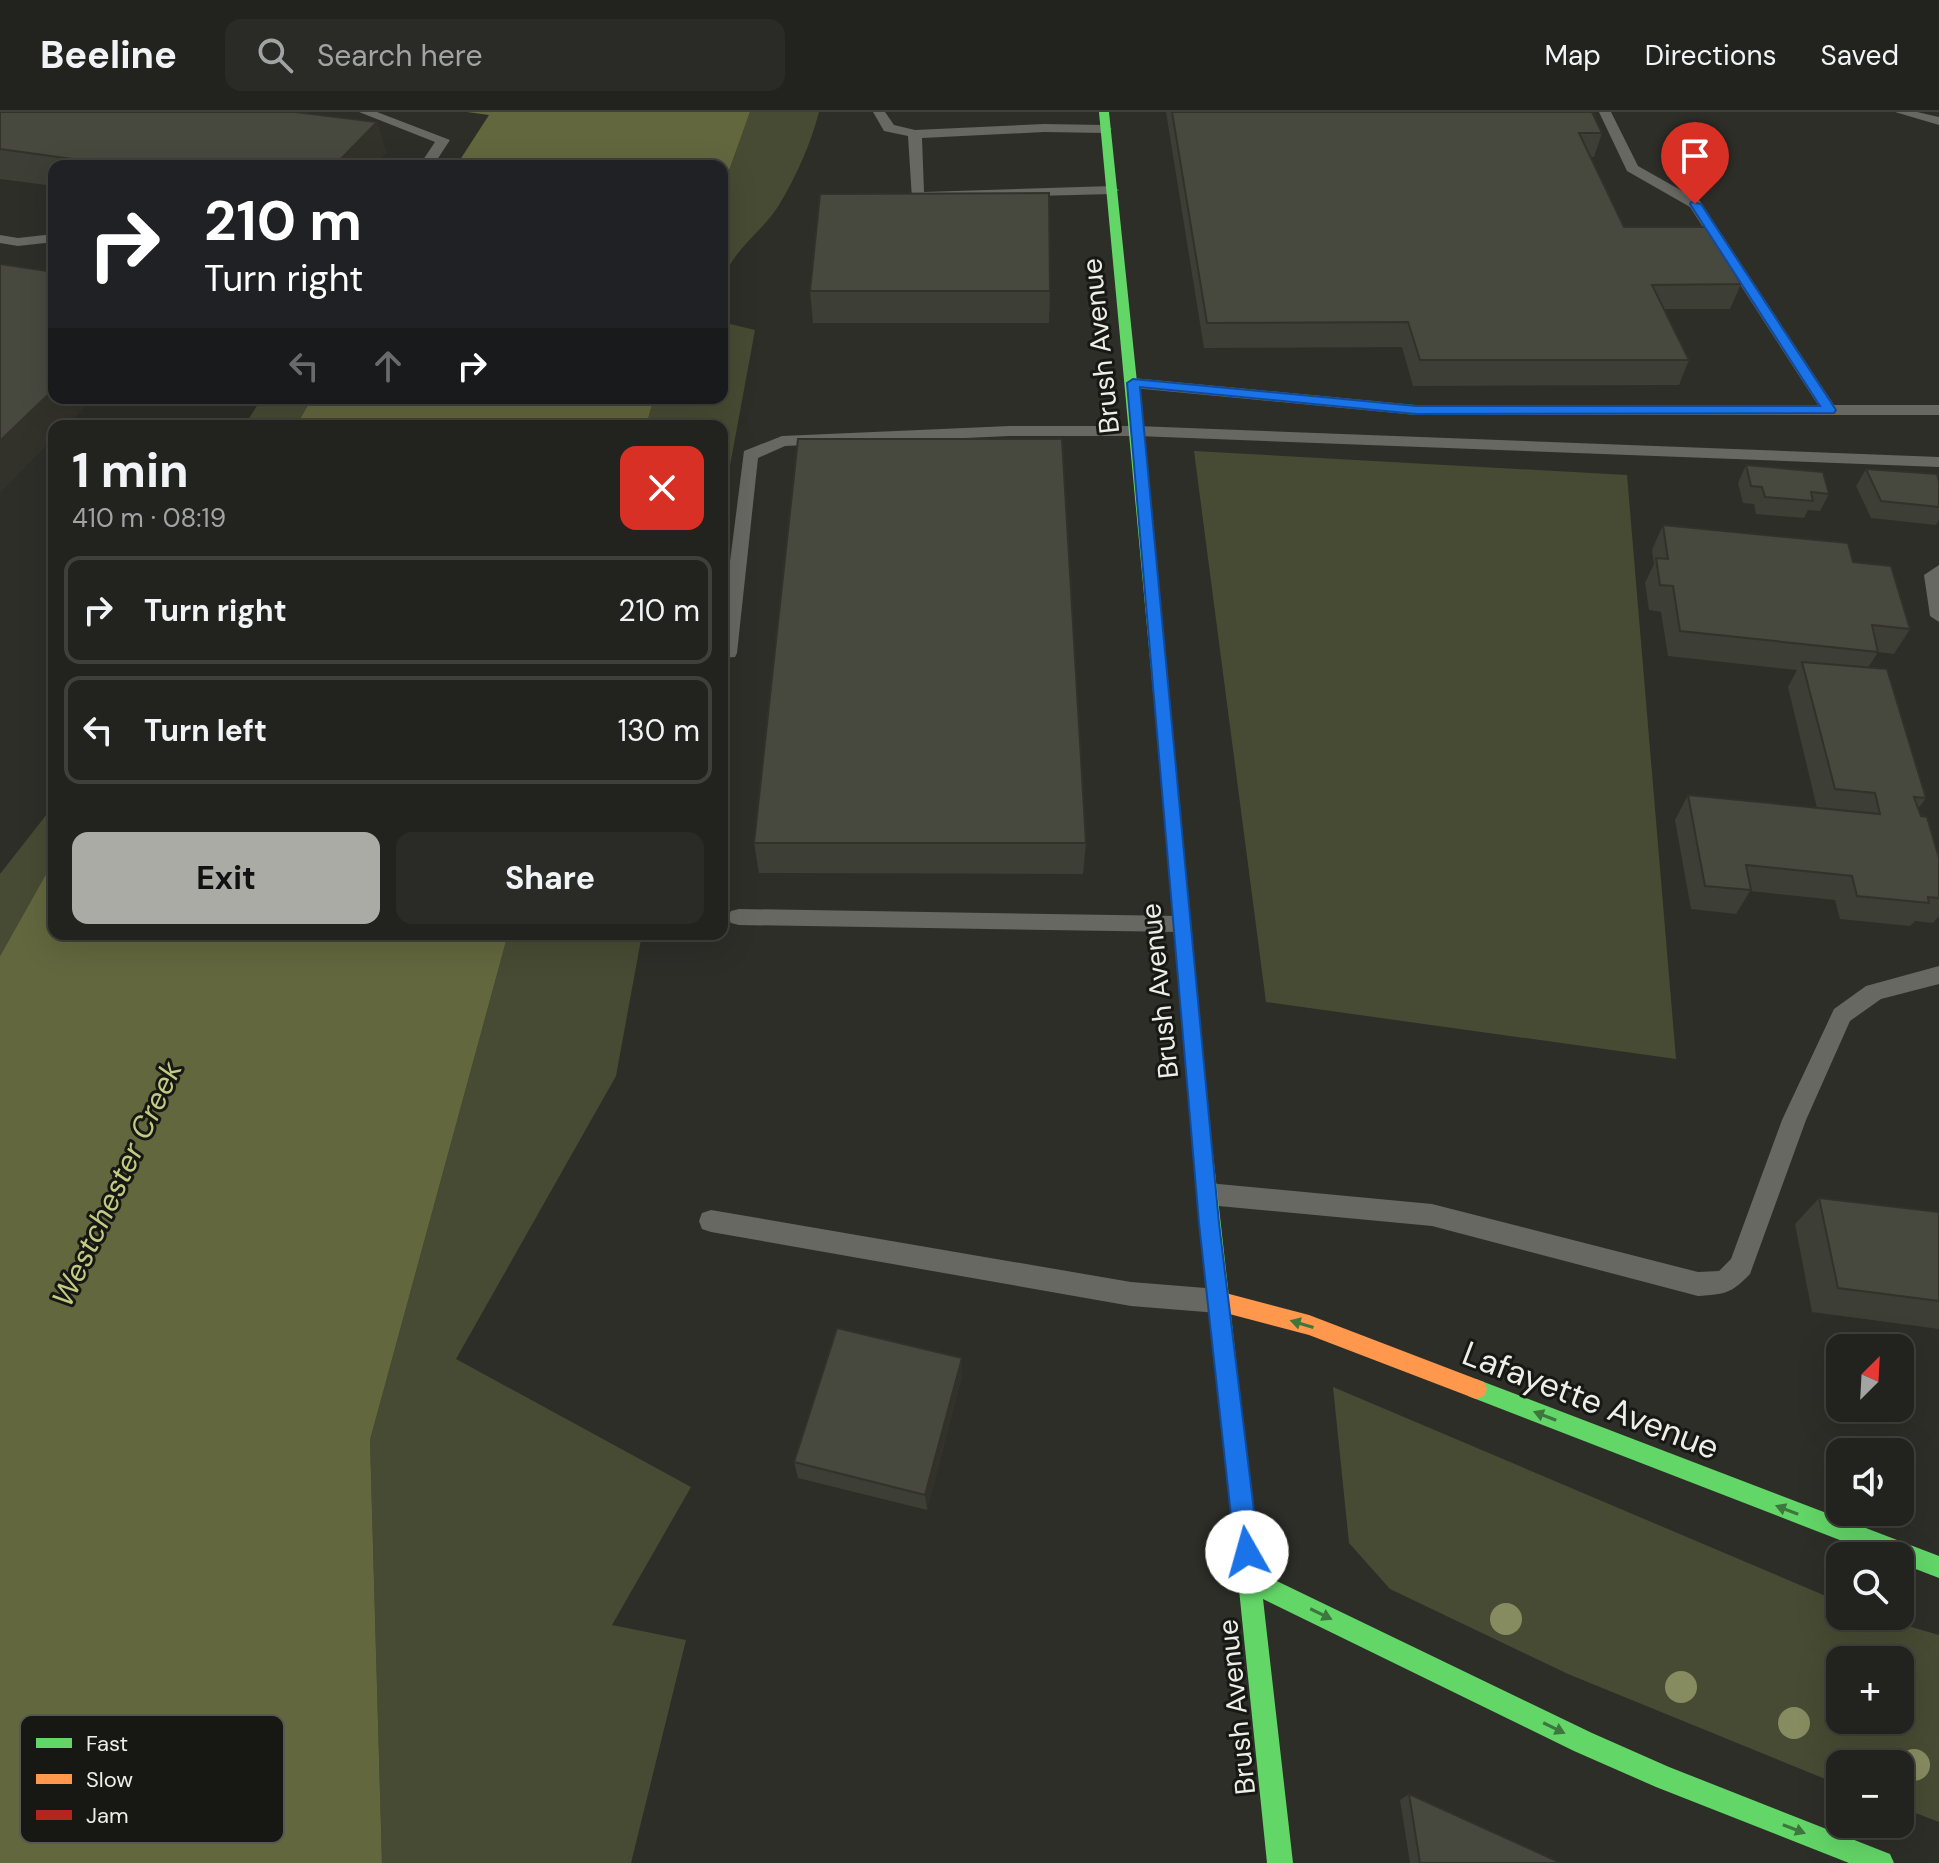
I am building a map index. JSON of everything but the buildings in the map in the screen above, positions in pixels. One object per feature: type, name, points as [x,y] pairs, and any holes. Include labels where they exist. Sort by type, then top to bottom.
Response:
[{"type":"street","name":"Brush Avenue","points":[[1104,121],[1133,383],[1180,924],[1218,1301],[1280,1863]]},
{"type":"street","name":"Lafayette Avenue","points":[[1218,1301],[1309,1325],[1939,1567]]},
{"type":"street","points":[[1250,1580],[1583,1742],[1665,1778],[1881,1863]]},
{"type":"lane","points":[[365,112],[443,140],[430,160]]},
{"type":"lane","points":[[879,112],[889,128],[915,134],[1044,128],[1104,121]]},
{"type":"lane","points":[[1605,112],[1632,168],[1695,204],[1829,410]]},
{"type":"lane","points":[[1901,112],[1939,121]]},
{"type":"lane","points":[[915,134],[917,196],[1112,190]]},
{"type":"lane","points":[[0,239],[18,242],[48,239]]},
{"type":"lane","points":[[1133,383],[1416,410],[1939,410]]},
{"type":"lane","points":[[728,653],[750,455],[782,441],[1010,431],[1137,431],[1939,462]]},
{"type":"lane","points":[[1939,571],[1933,575],[1939,616]]},
{"type":"lane","points":[[739,917],[1180,924]]},
{"type":"lane","points":[[1208,1194],[1432,1215],[1698,1284],[1725,1282],[1741,1266],[1794,1120],[1842,1015],[1874,992],[1939,975]]},
{"type":"lane","points":[[711,1221],[1131,1294],[1218,1301]]},
{"type":"shaded area","points":[[750,112],[819,112],[807,148],[785,194],[728,269],[728,173]]},
{"type":"shaded area","points":[[728,323],[755,330],[728,476],[728,420],[648,420],[652,404],[728,404]]},
{"type":"shaded area","points":[[258,404],[309,404],[299,420],[248,420]]},
{"type":"shaded area","points":[[1194,451],[1627,475],[1676,1059],[1266,1002]]},
{"type":"shaded area","points":[[48,813],[48,871],[0,956],[0,874]]},
{"type":"shaded area","points":[[506,940],[641,940],[616,1076],[456,1359],[691,1487],[612,1625],[686,1640],[631,1863],[382,1863],[370,1440]]},
{"type":"shaded area","points":[[1333,1387],[1826,1596],[1826,1630],[1914,1628],[1939,1635],[1939,1822],[1914,1812],[1914,1750],[1826,1750],[1826,1779],[1568,1674],[1390,1589],[1349,1543]]},
{"type":"water","points":[[467,112],[750,112],[728,173],[728,160],[460,160],[489,115]]},
{"type":"water","points":[[309,404],[652,404],[648,420],[299,420]]},
{"type":"water","name":"Westchester Creek","points":[[48,871],[48,940],[506,940],[370,1440],[382,1863],[0,1863],[0,956]]},
{"type":"traffic: fast","points":[[1104,112],[1161,691]]},
{"type":"traffic: fast","points":[[1198,1101],[1280,1863]]},
{"type":"traffic: fast","points":[[1476,1389],[1939,1567]]},
{"type":"traffic: fast","points":[[1250,1580],[1583,1742],[1665,1778],[1881,1863]]},
{"type":"traffic: slow","points":[[1218,1301],[1309,1325],[1476,1389]]},
{"type":"traffic: jam","points":[[1161,691],[1198,1101]]},
{"type":"route","points":[[1247,1552],[1209,1223],[1133,383],[1416,410],[1829,410],[1695,204]]}]
